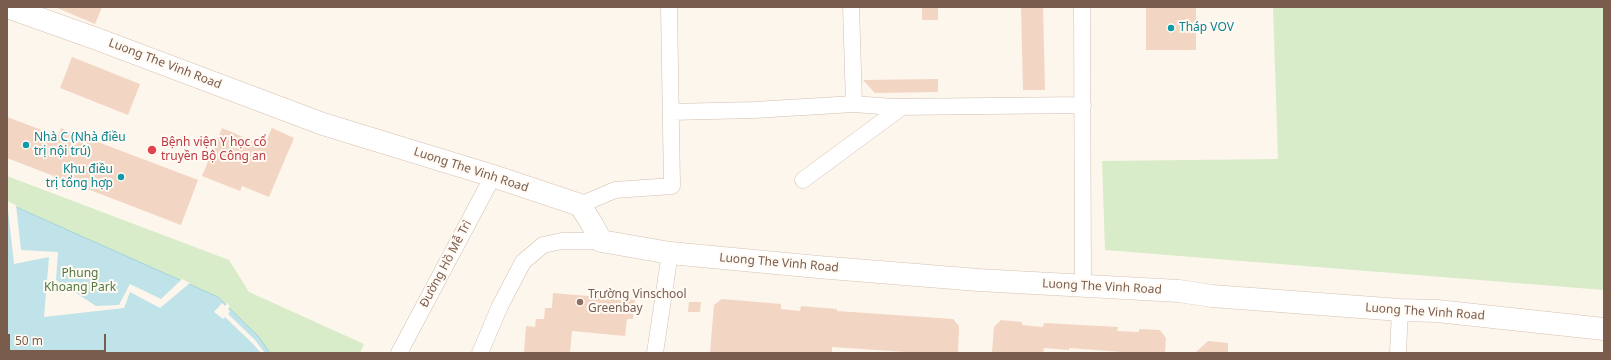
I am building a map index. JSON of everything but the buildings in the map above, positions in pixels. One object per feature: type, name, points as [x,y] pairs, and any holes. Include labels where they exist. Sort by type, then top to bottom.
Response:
[{"type":"street","name":"Luong The Vinh Road","points":[[7,7],[104,41],[323,124],[493,176],[580,206]]},
{"type":"street","points":[[480,353],[500,306],[523,262],[543,245],[562,241],[601,241],[580,206],[615,190],[672,186],[668,7]]},
{"type":"street","points":[[851,7],[854,104]]},
{"type":"street","points":[[1082,7],[1083,285]]},
{"type":"street","points":[[671,112],[754,110],[854,104],[902,107],[1083,105]]},
{"type":"street","points":[[803,180],[902,107]]},
{"type":"street","name":"Đường Hồ Mễ Trì","points":[[399,353],[493,176]]},
{"type":"street","name":"Luong The Vinh Road","points":[[601,241],[670,253],[978,280],[1179,291],[1212,296],[1400,310],[1437,311],[1604,329]]},
{"type":"street","points":[[655,353],[670,253]]},
{"type":"street","points":[[1398,353],[1400,310]]},
{"type":"green space","points":[[1273,7],[1604,7],[1604,290],[1105,250],[1102,161],[1278,159]]},
{"type":"green space","name":"Phung Khoang Park","points":[[7,176],[229,260],[249,292],[364,344],[360,353],[7,353]]},
{"type":"water","name":"Phung Khoang Park","points":[[7,203],[218,297],[258,336],[270,353],[7,353]]},
{"type":"pier","points":[[7,201],[16,205],[21,250],[58,252],[56,280],[96,306],[119,305],[130,284],[161,299],[182,279],[190,283],[160,308],[130,292],[124,308],[44,317],[49,257],[14,264]]},
{"type":"pier","points":[[222,303],[225,306],[227,303],[230,306],[228,309],[230,311],[228,314],[255,340],[265,353],[261,353],[225,317],[223,319],[214,312]]},
{"type":"place","name":"Tháp VOV","points":[[1171,28]]},
{"type":"place","name":"Nhà C (Nhà điều trị nội trú)","points":[[26,145]]},
{"type":"place","name":"Bệnh viện Y học cổ truyền Bộ Công an","points":[[152,150]]},
{"type":"place","name":"Khu điều trị tổng hợp","points":[[121,177]]},
{"type":"place","name":"Trường Vinschool Greenbay","points":[[580,302]]}]
